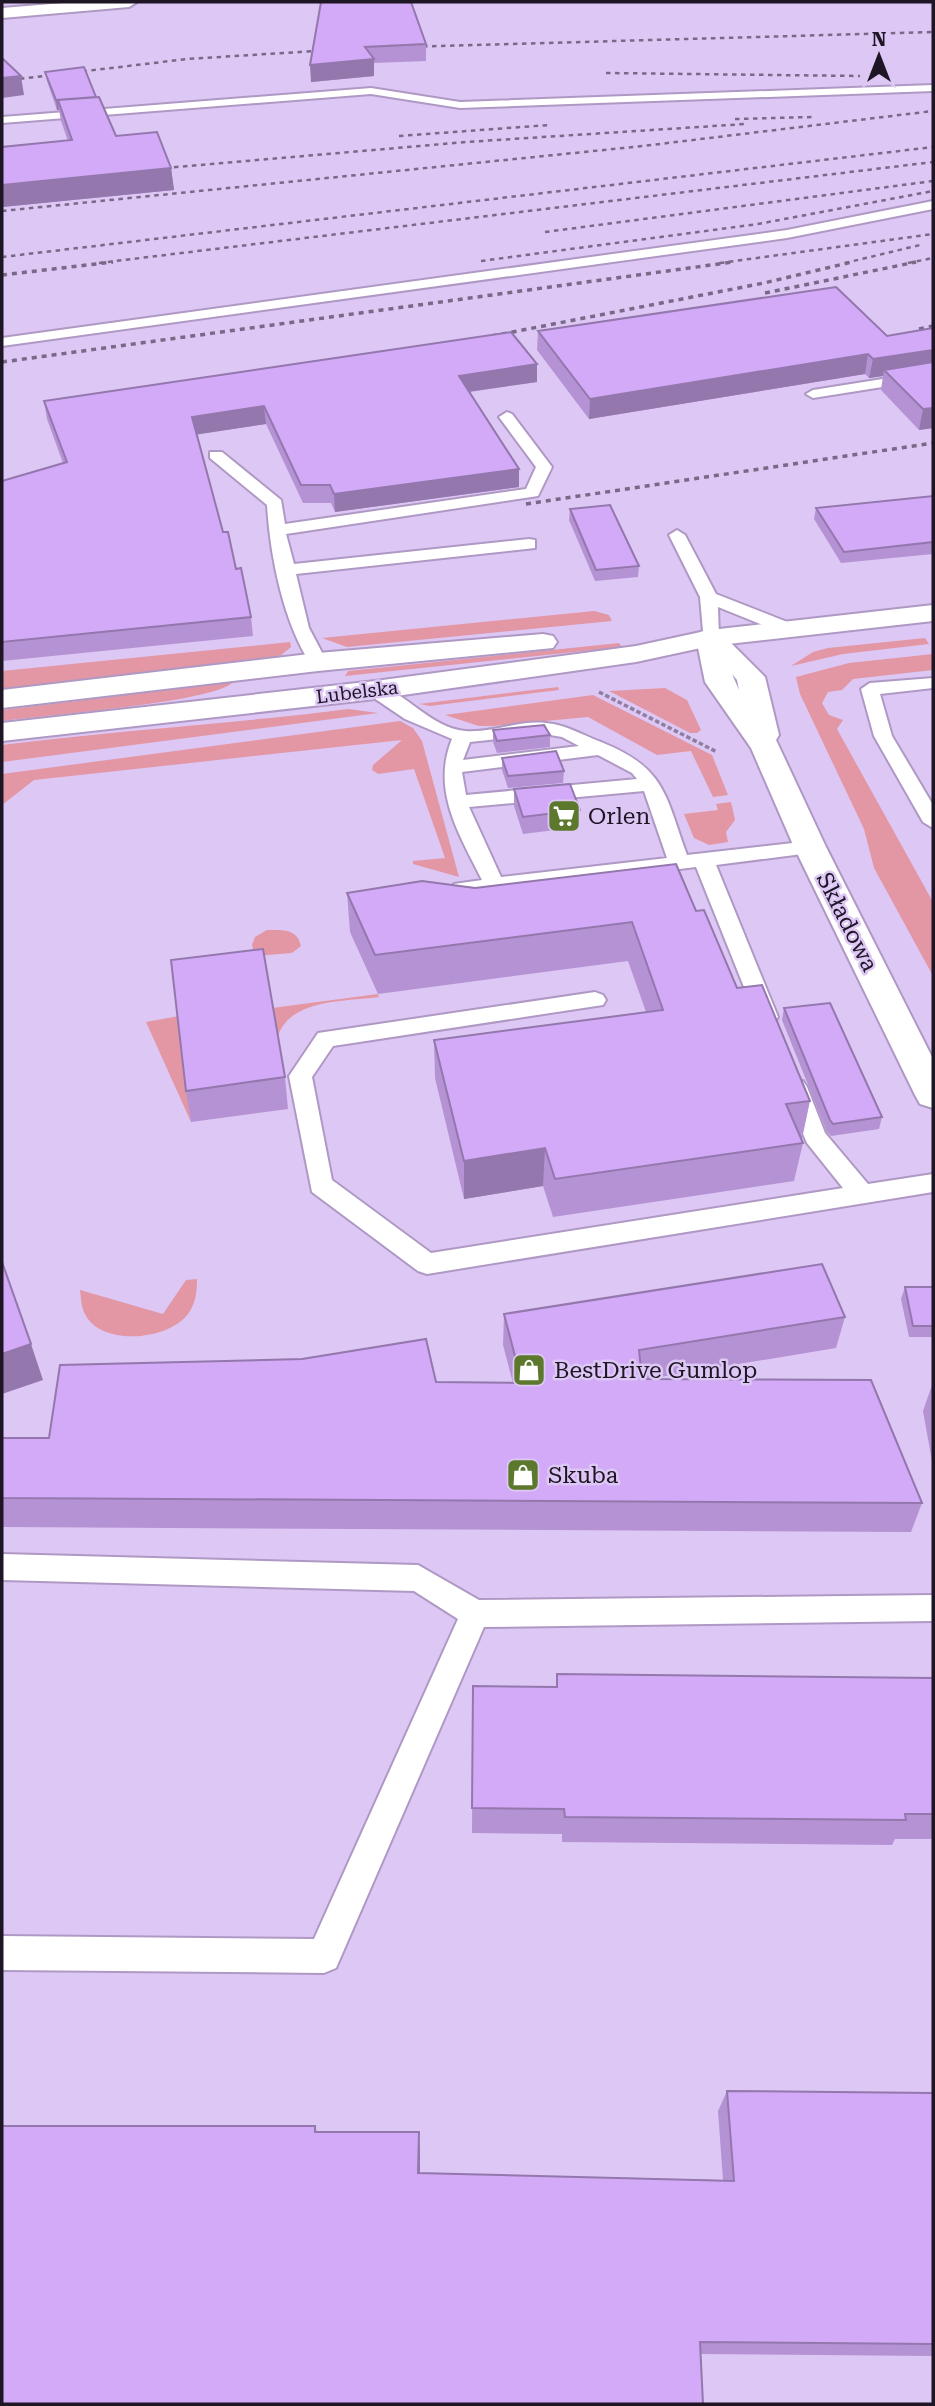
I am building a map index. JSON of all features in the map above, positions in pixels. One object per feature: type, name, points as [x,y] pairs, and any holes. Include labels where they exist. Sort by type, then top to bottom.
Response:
[{"type":"street","points":[[2,13],[129,2]]},
{"type":"street","name":"Lubelska","points":[[2,732],[376,690],[636,654],[710,638],[933,614]]},
{"type":"street","name":"Lubelska","points":[[2,699],[318,662],[627,635],[710,638]]},
{"type":"street","name":"Składowa","points":[[710,638],[719,682],[766,747],[810,847],[933,1095]]},
{"type":"lane","points":[[2,120],[371,91],[401,94],[416,101],[438,105],[460,105],[933,88]]},
{"type":"lane","points":[[2,342],[786,234],[933,205]]},
{"type":"lane","points":[[813,394],[933,375]]},
{"type":"lane","points":[[277,530],[532,493],[544,467],[508,417]]},
{"type":"lane","points":[[216,456],[275,503],[277,530],[300,628],[318,662]]},
{"type":"lane","points":[[677,536],[709,597],[710,638]]},
{"type":"lane","points":[[288,570],[529,544]]},
{"type":"lane","points":[[709,597],[789,629]]},
{"type":"lane","points":[[933,682],[870,689],[883,736],[933,822]]},
{"type":"lane","points":[[376,690],[412,715],[462,737],[544,728],[568,733],[604,749],[639,769],[651,783],[679,862]]},
{"type":"lane","points":[[462,737],[452,767],[459,802],[465,825],[495,884]]},
{"type":"lane","points":[[452,767],[604,749]]},
{"type":"lane","points":[[459,802],[651,783]]},
{"type":"lane","points":[[461,889],[810,847]]},
{"type":"lane","points":[[703,859],[775,1036]]},
{"type":"lane","points":[[595,1000],[326,1039],[300,1076],[321,1185],[427,1264],[933,1183]]},
{"type":"lane","points":[[785,1061],[815,1137],[863,1195]]},
{"type":"lane","points":[[2,1567],[418,1578],[475,1614],[933,1608]]},
{"type":"lane","points":[[2,1953],[324,1956],[475,1614]]},
{"type":"path","points":[[595,690],[717,752]]},
{"type":"shaded area","points":[[594,611],[609,615],[612,621],[347,647],[322,638]]},
{"type":"shaded area","points":[[925,638],[929,644],[843,654],[791,666],[813,652],[828,648]]},
{"type":"shaded area","points":[[290,642],[291,647],[280,656],[2,689],[2,671]]},
{"type":"shaded area","points":[[619,643],[622,647],[345,676],[348,671]]},
{"type":"shaded area","points":[[933,654],[933,670],[853,679],[842,690],[828,692],[822,703],[829,715],[843,720],[837,729],[933,902],[933,976],[874,868],[864,829],[800,694],[796,677],[849,663]]},
{"type":"shaded area","points":[[233,682],[220,689],[162,702],[2,721],[2,710]]},
{"type":"shaded area","points":[[558,687],[559,690],[430,706],[419,704]]},
{"type":"shaded area","points":[[665,688],[687,700],[701,730],[690,733],[609,691]]},
{"type":"shaded area","points":[[593,695],[712,755],[728,795],[713,797],[691,751],[657,755],[588,717],[479,726],[445,715]]},
{"type":"shaded area","points":[[348,709],[378,713],[2,762],[2,745]]},
{"type":"shaded area","points":[[400,721],[413,728],[422,741],[459,877],[413,864],[413,861],[445,858],[414,769],[378,774],[372,770],[373,765],[402,740],[34,780],[2,805],[2,774]]},
{"type":"shaded area","points":[[731,802],[735,820],[726,832],[728,842],[709,845],[694,838],[684,814],[718,810],[716,804]]},
{"type":"shaded area","points":[[267,930],[292,933],[301,946],[292,953],[255,956],[252,945],[255,937]]},
{"type":"shaded area","points":[[378,994],[379,997],[319,1004],[305,1009],[293,1015],[277,1038],[272,1008]]},
{"type":"shaded area","points":[[179,1016],[191,1122],[146,1022]]},
{"type":"shaded area","points":[[197,1279],[196,1296],[190,1311],[181,1321],[153,1334],[119,1335],[104,1331],[92,1324],[82,1307],[80,1290],[163,1314],[186,1280]]},
{"type":"building","points":[[321,2],[411,2],[426,44],[365,47],[374,59],[310,65]]},
{"type":"building","points":[[2,58],[21,76],[2,78]]},
{"type":"building","points":[[84,67],[96,97],[56,100],[45,72]]},
{"type":"building","points":[[99,97],[116,136],[157,132],[171,168],[2,185],[2,147],[72,140],[58,100]]},
{"type":"building","points":[[836,287],[887,336],[933,328],[933,350],[873,359],[868,354],[590,399],[538,331]]},
{"type":"building","points":[[511,332],[537,364],[459,376],[519,469],[334,494],[330,485],[301,485],[264,406],[192,417],[223,532],[228,532],[236,569],[241,568],[251,617],[2,642],[2,481],[67,462],[44,401]]},
{"type":"building","points":[[933,362],[933,408],[923,409],[884,370]]},
{"type":"building","points":[[933,496],[933,542],[844,552],[816,508]]},
{"type":"building","points":[[610,505],[639,566],[596,570],[570,509]]},
{"type":"building","points":[[544,725],[550,735],[497,741],[493,730]]},
{"type":"building","points":[[556,751],[564,771],[508,776],[502,758]]},
{"type":"building","points":[[570,784],[580,810],[523,817],[514,789]]},
{"type":"building","points":[[676,864],[696,911],[704,910],[737,988],[762,985],[810,1101],[786,1104],[803,1143],[555,1179],[545,1148],[464,1161],[434,1040],[663,1010],[632,922],[375,955],[347,893],[422,881],[475,888]]},
{"type":"building","points":[[263,949],[285,1077],[186,1091],[171,960]]},
{"type":"building","points":[[830,1003],[882,1117],[833,1124],[830,1120],[784,1008]]},
{"type":"building","points":[[2,1262],[31,1344],[2,1354]]},
{"type":"building","points":[[822,1264],[845,1317],[639,1350],[642,1379],[871,1380],[922,1503],[2,1498],[2,1438],[49,1438],[60,1365],[302,1359],[426,1339],[436,1382],[522,1383],[504,1314]]},
{"type":"building","points":[[905,1287],[933,1287],[933,1326],[913,1326]]},
{"type":"building","points":[[557,1674],[933,1678],[933,1814],[905,1814],[906,1820],[565,1817],[564,1809],[472,1808],[473,1686],[557,1687]]},
{"type":"building","points":[[727,2091],[933,2093],[933,2344],[700,2342],[703,2404],[2,2404],[2,2126],[315,2126],[315,2132],[419,2132],[418,2173],[734,2181]]},
{"type":"railway","points":[[405,47],[933,32]]},
{"type":"railway","points":[[2,81],[187,59],[332,50]]},
{"type":"railway","points":[[606,73],[860,76]]},
{"type":"railway","points":[[2,211],[643,146],[933,111]]},
{"type":"railway","points":[[735,119],[812,117]]},
{"type":"railway","points":[[165,168],[466,142],[745,124]]},
{"type":"railway","points":[[399,136],[549,125]]},
{"type":"railway","points":[[2,257],[933,147]]},
{"type":"railway","points":[[99,263],[933,162]]},
{"type":"railway","points":[[545,232],[933,181]]},
{"type":"railway","points":[[481,261],[758,224],[933,191]]},
{"type":"railway","points":[[720,263],[933,234]]},
{"type":"railway","points":[[845,263],[920,245]]},
{"type":"railway","points":[[908,263],[933,258]]},
{"type":"railway","points":[[2,275],[113,262]]},
{"type":"railway","points":[[2,362],[733,262]]},
{"type":"railway","points":[[492,336],[764,283],[852,262]]},
{"type":"railway","points":[[765,293],[916,262]]},
{"type":"railway","points":[[919,329],[933,326]]},
{"type":"railway","points":[[526,504],[933,443]]},
{"type":"place","name":"Orlen","points":[[564,816]]},
{"type":"place","name":"BestDrive Gumlop","points":[[529,1370]]},
{"type":"place","name":"Skuba","points":[[523,1475]]}]
